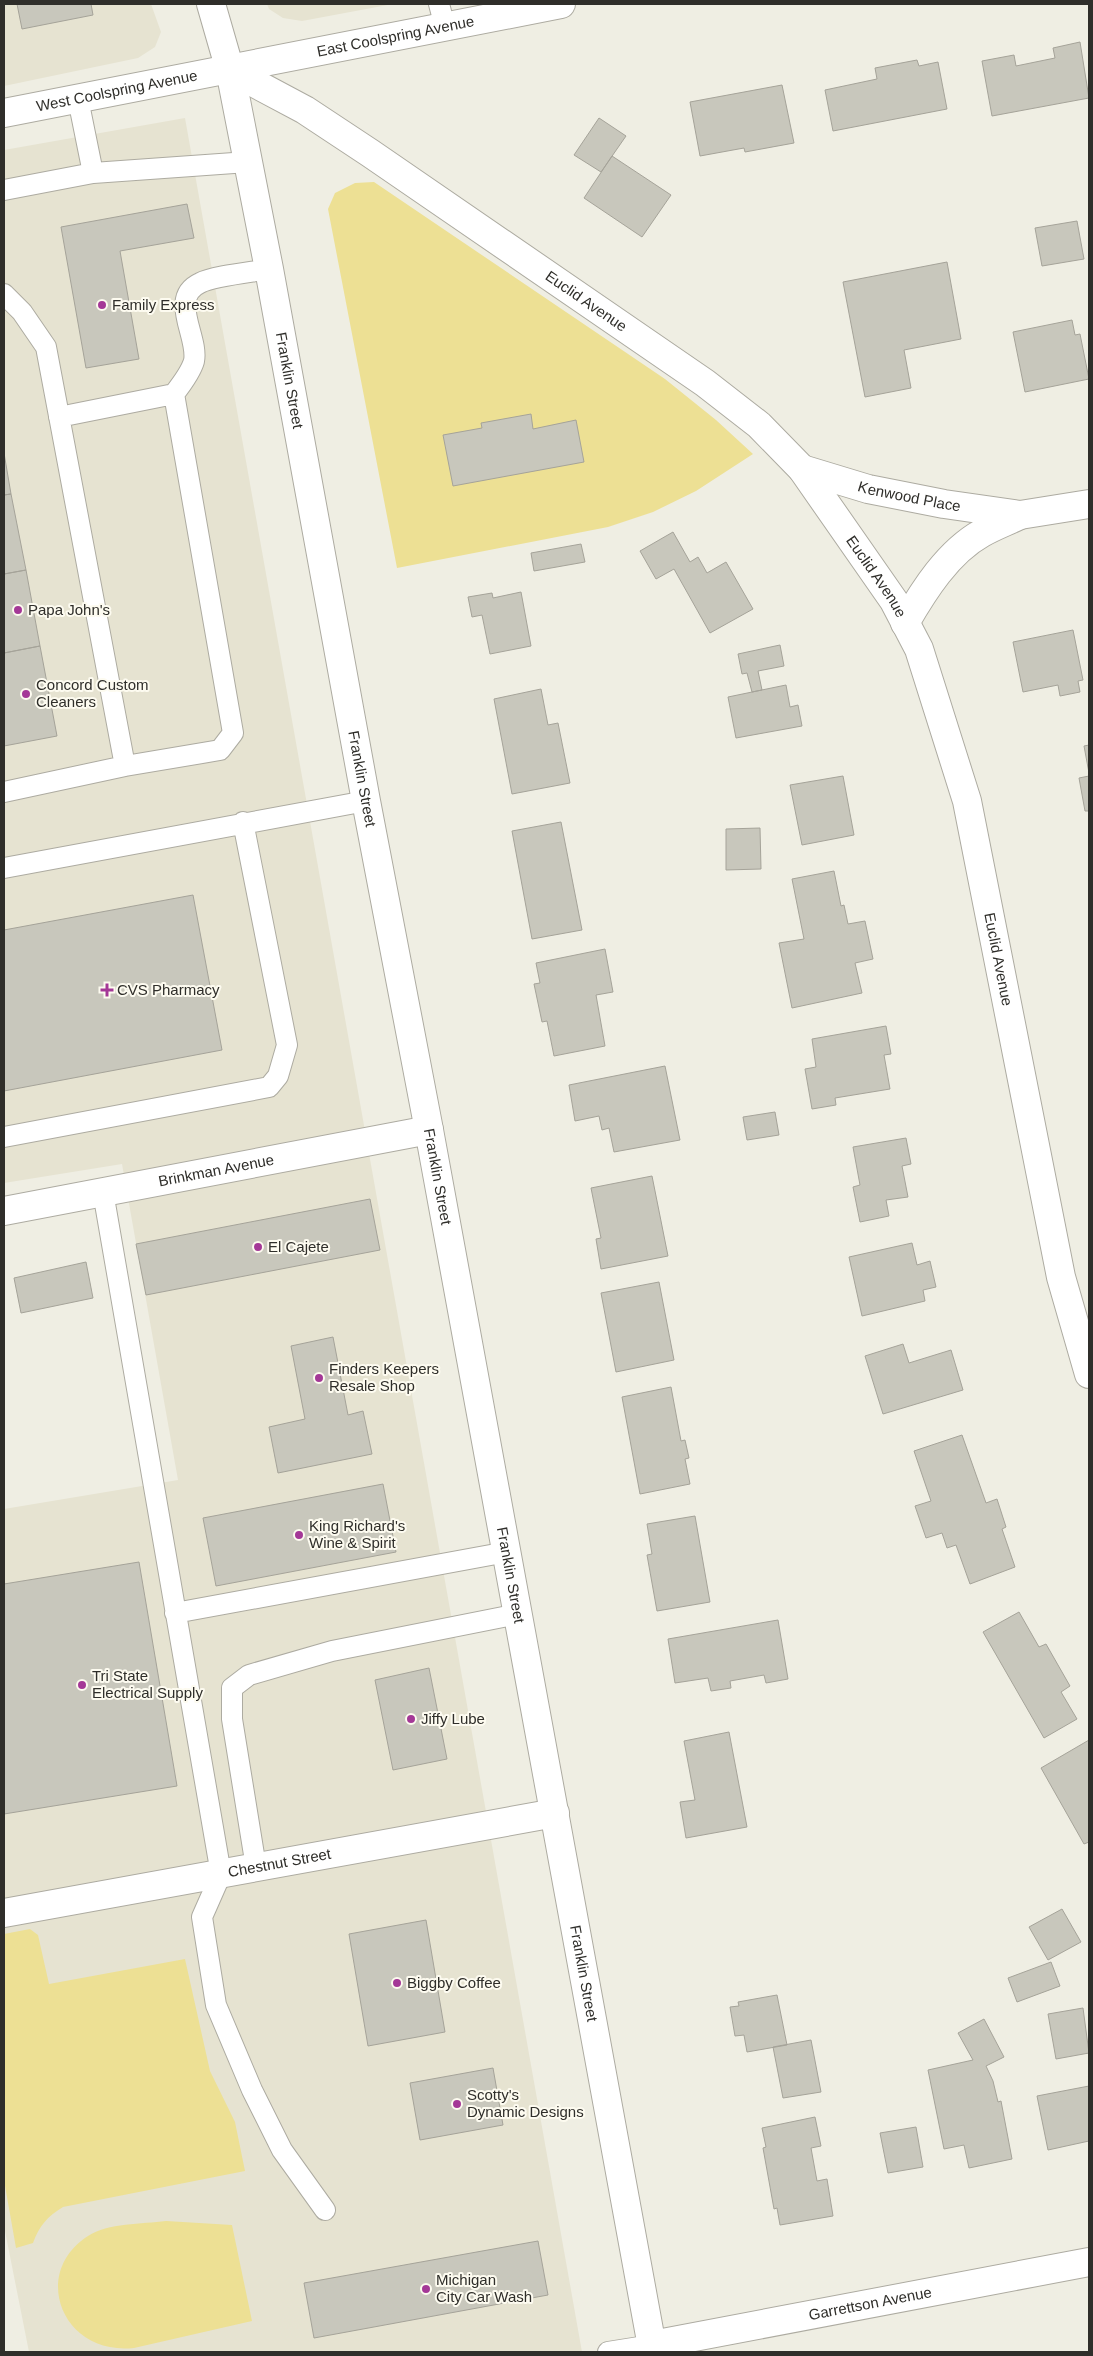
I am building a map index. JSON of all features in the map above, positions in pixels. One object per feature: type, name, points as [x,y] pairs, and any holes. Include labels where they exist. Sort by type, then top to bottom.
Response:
[{"type":"street","name":"Franklin Street","points":[[211,4],[230,70],[269,269],[366,801],[507,1552],[652,2348]]},
{"type":"street","name":"East Coolspring Avenue","points":[[230,70],[442,15],[561,4]]},
{"type":"street","name":"West Coolspring Avenue","points":[[4,113],[230,70]]},
{"type":"street","name":"Euclid Avenue","points":[[230,70],[305,110],[704,383],[760,425],[802,469],[867,560],[894,602],[919,649],[966,801],[1061,1277],[1089,1374]]},
{"type":"street","name":"Kenwood Place","points":[[802,469],[868,489],[944,504],[1020,515]]},
{"type":"street","name":"Kenwood Place","points":[[905,623],[920,598],[948,560],[980,533],[1020,515],[1089,504]]},
{"type":"street","name":"Brinkman Avenue","points":[[4,1211],[429,1130]]},
{"type":"street","name":"Chestnut Street","points":[[4,1913],[555,1813]]},
{"type":"street","name":"Garrettson Avenue","points":[[652,2348],[1089,2262]]},
{"type":"lane","points":[[78,99],[93,173]]},
{"type":"lane","points":[[4,190],[93,173],[248,162]]},
{"type":"lane","points":[[59,417],[174,394],[194,360],[185,302],[190,290],[201,282],[269,269]]},
{"type":"lane","points":[[4,294],[22,312],[46,347],[125,766]]},
{"type":"lane","points":[[4,792],[125,766],[220,750],[233,733],[174,394]]},
{"type":"lane","points":[[4,868],[243,822],[366,801]]},
{"type":"lane","points":[[4,1137],[269,1086],[278,1076],[287,1045],[243,822]]},
{"type":"lane","points":[[103,1192],[221,1874],[202,1917],[216,2005],[252,2090],[282,2150],[325,2210]]},
{"type":"lane","points":[[176,1613],[507,1552]]},
{"type":"lane","points":[[256,1867],[232,1719],[232,1688],[249,1675],[332,1651],[518,1614]]},
{"type":"lane","points":[[608,2352],[652,2348]]},
{"type":"shaded area","points":[[4,4],[151,4],[161,32],[155,47],[138,58],[4,86]]},
{"type":"shaded area","points":[[267,4],[393,4],[302,21],[283,18],[269,9]]},
{"type":"shaded area","points":[[185,118],[582,2352],[29,2352],[4,2226],[4,1509],[178,1480],[122,1164],[4,1183],[4,150]]},
{"type":"shaded area","points":[[374,182],[665,379],[716,420],[753,454],[696,491],[653,512],[608,527],[397,568],[328,209],[335,193],[355,183]]},
{"type":"shaded area","points":[[30,1929],[38,1935],[49,1984],[185,1959],[210,2071],[235,2122],[245,2171],[63,2207],[45,2222],[38,2231],[33,2243],[16,2248],[4,2180],[4,1934]]},
{"type":"shaded area","points":[[166,2221],[232,2225],[252,2321],[134,2348],[109,2347],[88,2339],[73,2326],[62,2309],[58,2290],[61,2270],[70,2252],[88,2236],[105,2229],[115,2226]]},
{"type":"building","points":[[17,4],[91,4],[93,15],[22,29]]},
{"type":"building","points":[[1080,42],[1089,98],[992,116],[982,61],[1014,55],[1016,66],[1055,58],[1053,48]]},
{"type":"building","points":[[917,60],[919,66],[938,62],[947,109],[833,131],[825,90],[877,79],[875,68]]},
{"type":"building","points":[[782,85],[794,143],[745,152],[744,148],[700,156],[690,102]]},
{"type":"building","points":[[599,118],[626,136],[601,172],[574,155]]},
{"type":"building","points":[[612,156],[671,195],[642,237],[584,198]]},
{"type":"building","name":"Family Express","points":[[187,204],[194,238],[120,251],[139,359],[86,368],[61,227]]},
{"type":"building","points":[[1077,221],[1084,259],[1042,266],[1035,228]]},
{"type":"building","points":[[947,262],[961,339],[904,350],[911,388],[865,397],[843,282]]},
{"type":"building","points":[[1072,320],[1075,335],[1080,334],[1089,379],[1025,392],[1013,332]]},
{"type":"building","points":[[531,414],[533,429],[576,420],[584,462],[453,486],[443,435],[482,428],[481,423]]},
{"type":"building","points":[[4,453],[11,494],[4,495]]},
{"type":"building","points":[[11,494],[26,570],[4,574],[4,495]]},
{"type":"building","points":[[673,532],[690,562],[698,557],[707,573],[726,562],[753,609],[710,633],[674,569],[656,579],[640,551]]},
{"type":"building","points":[[581,544],[585,562],[534,571],[531,553]]},
{"type":"building","name":"Papa John's","points":[[26,570],[40,646],[4,653],[4,574]]},
{"type":"building","points":[[521,592],[531,646],[490,654],[482,615],[472,617],[468,597],[492,593],[493,598]]},
{"type":"building","points":[[1073,630],[1083,680],[1078,681],[1080,692],[1060,696],[1058,685],[1023,692],[1013,642]]},
{"type":"building","points":[[780,645],[784,666],[758,671],[762,690],[752,692],[747,673],[742,674],[738,654]]},
{"type":"building","name":"Concord Custom Cleaners","points":[[40,646],[57,736],[4,746],[4,653]]},
{"type":"building","points":[[786,685],[790,707],[798,705],[802,726],[736,738],[728,697]]},
{"type":"building","points":[[541,689],[548,725],[558,723],[570,783],[512,794],[494,699]]},
{"type":"building","points":[[1089,745],[1089,773],[1084,746]]},
{"type":"building","points":[[843,776],[854,835],[802,845],[790,785]]},
{"type":"building","points":[[1089,776],[1089,811],[1085,811],[1079,778]]},
{"type":"building","points":[[561,822],[582,930],[532,939],[512,831]]},
{"type":"building","points":[[760,828],[761,869],[726,870],[726,829]]},
{"type":"building","points":[[834,871],[841,906],[844,905],[848,924],[865,921],[873,959],[855,963],[862,993],[792,1008],[779,943],[804,939],[792,879]]},
{"type":"building","name":"CVS Pharmacy","points":[[193,895],[222,1050],[4,1091],[4,930]]},
{"type":"building","points":[[605,949],[613,992],[596,995],[605,1046],[554,1056],[547,1021],[542,1022],[534,984],[540,983],[536,963]]},
{"type":"building","points":[[886,1026],[891,1054],[884,1055],[890,1089],[835,1098],[836,1105],[812,1109],[805,1069],[816,1067],[812,1039]]},
{"type":"building","points":[[665,1066],[680,1140],[614,1152],[609,1128],[602,1130],[599,1116],[575,1121],[569,1085]]},
{"type":"building","points":[[775,1112],[779,1135],[747,1140],[743,1117]]},
{"type":"building","points":[[906,1138],[911,1164],[902,1166],[908,1197],[886,1200],[889,1216],[860,1222],[853,1187],[860,1185],[853,1147]]},
{"type":"building","points":[[652,1176],[668,1256],[601,1269],[596,1239],[601,1238],[591,1188]]},
{"type":"building","name":"El Cajete","points":[[370,1199],[380,1250],[146,1295],[136,1244]]},
{"type":"building","points":[[912,1243],[917,1265],[930,1261],[936,1287],[923,1290],[925,1301],[862,1316],[849,1257]]},
{"type":"building","points":[[86,1262],[93,1298],[21,1313],[14,1278]]},
{"type":"building","points":[[659,1282],[674,1360],[616,1372],[601,1293]]},
{"type":"building","name":"Finders Keepers Resale Shop","points":[[333,1337],[348,1415],[363,1411],[372,1454],[278,1473],[269,1427],[305,1419],[291,1346]]},
{"type":"building","points":[[903,1344],[909,1363],[951,1350],[963,1390],[883,1414],[865,1356]]},
{"type":"building","points":[[671,1387],[681,1441],[685,1440],[689,1458],[685,1459],[690,1484],[640,1494],[622,1397]]},
{"type":"building","points":[[962,1435],[986,1503],[997,1499],[1006,1527],[1002,1529],[1015,1567],[970,1584],[956,1545],[947,1548],[942,1533],[926,1538],[915,1506],[931,1501],[914,1451]]},
{"type":"building","name":"King Richard's Wine & Spirit","points":[[383,1484],[396,1552],[216,1586],[203,1518]]},
{"type":"building","points":[[695,1516],[710,1602],[657,1611],[647,1555],[652,1554],[647,1524]]},
{"type":"building","name":"Tri State Electrical Supply","points":[[139,1562],[177,1786],[4,1814],[4,1584]]},
{"type":"building","points":[[1019,1612],[1039,1647],[1046,1644],[1070,1686],[1061,1692],[1077,1719],[1044,1738],[983,1632]]},
{"type":"building","points":[[778,1620],[788,1679],[766,1683],[764,1675],[730,1681],[731,1688],[711,1691],[708,1678],[675,1683],[668,1639]]},
{"type":"building","name":"Jiffy Lube","points":[[429,1668],[447,1759],[393,1770],[375,1680]]},
{"type":"building","points":[[729,1732],[747,1827],[686,1838],[680,1802],[695,1800],[684,1741]]},
{"type":"building","points":[[1089,1740],[1089,1842],[1084,1844],[1041,1768]]},
{"type":"building","points":[[1062,1909],[1081,1942],[1048,1960],[1029,1927]]},
{"type":"building","name":"Biggby Coffee","points":[[426,1920],[445,2032],[368,2046],[349,1934]]},
{"type":"building","points":[[1051,1962],[1060,1986],[1017,2002],[1008,1978]]},
{"type":"building","points":[[777,1995],[787,2045],[747,2052],[744,2035],[735,2036],[730,2007],[739,2006],[738,2002]]},
{"type":"building","points":[[1083,2008],[1089,2053],[1056,2059],[1048,2014]]},
{"type":"building","points":[[984,2019],[1004,2057],[986,2066],[993,2081],[998,2102],[1001,2101],[1012,2159],[969,2168],[964,2145],[944,2149],[928,2070],[973,2060],[958,2033]]},
{"type":"building","points":[[811,2040],[821,2092],[783,2098],[773,2047]]},
{"type":"building","name":"Scotty's Dynamic Designs","points":[[493,2068],[503,2125],[420,2140],[410,2083]]},
{"type":"building","points":[[1089,2086],[1089,2141],[1048,2150],[1037,2096]]},
{"type":"building","points":[[815,2117],[821,2146],[811,2148],[817,2181],[827,2179],[833,2216],[780,2225],[777,2208],[774,2209],[763,2148],[766,2147],[762,2128]]},
{"type":"building","points":[[916,2127],[923,2167],[888,2173],[880,2133]]},
{"type":"building","name":"Michigan City Car Wash","points":[[538,2241],[548,2295],[314,2338],[304,2283]]},
{"type":"place","name":"Family Express","points":[[102,305]]},
{"type":"place","name":"Papa John's","points":[[18,610]]},
{"type":"place","name":"Concord Custom Cleaners","points":[[26,694]]},
{"type":"place","name":"CVS Pharmacy","points":[[107,990]]},
{"type":"place","name":"El Cajete","points":[[258,1247]]},
{"type":"place","name":"Finders Keepers Resale Shop","points":[[319,1378]]},
{"type":"place","name":"King Richard's Wine & Spirit","points":[[299,1535]]},
{"type":"place","name":"Tri State Electrical Supply","points":[[82,1685]]},
{"type":"place","name":"Jiffy Lube","points":[[411,1719]]},
{"type":"place","name":"Biggby Coffee","points":[[397,1983]]},
{"type":"place","name":"Scotty's Dynamic Designs","points":[[457,2104]]},
{"type":"place","name":"Michigan City Car Wash","points":[[426,2289]]}]
